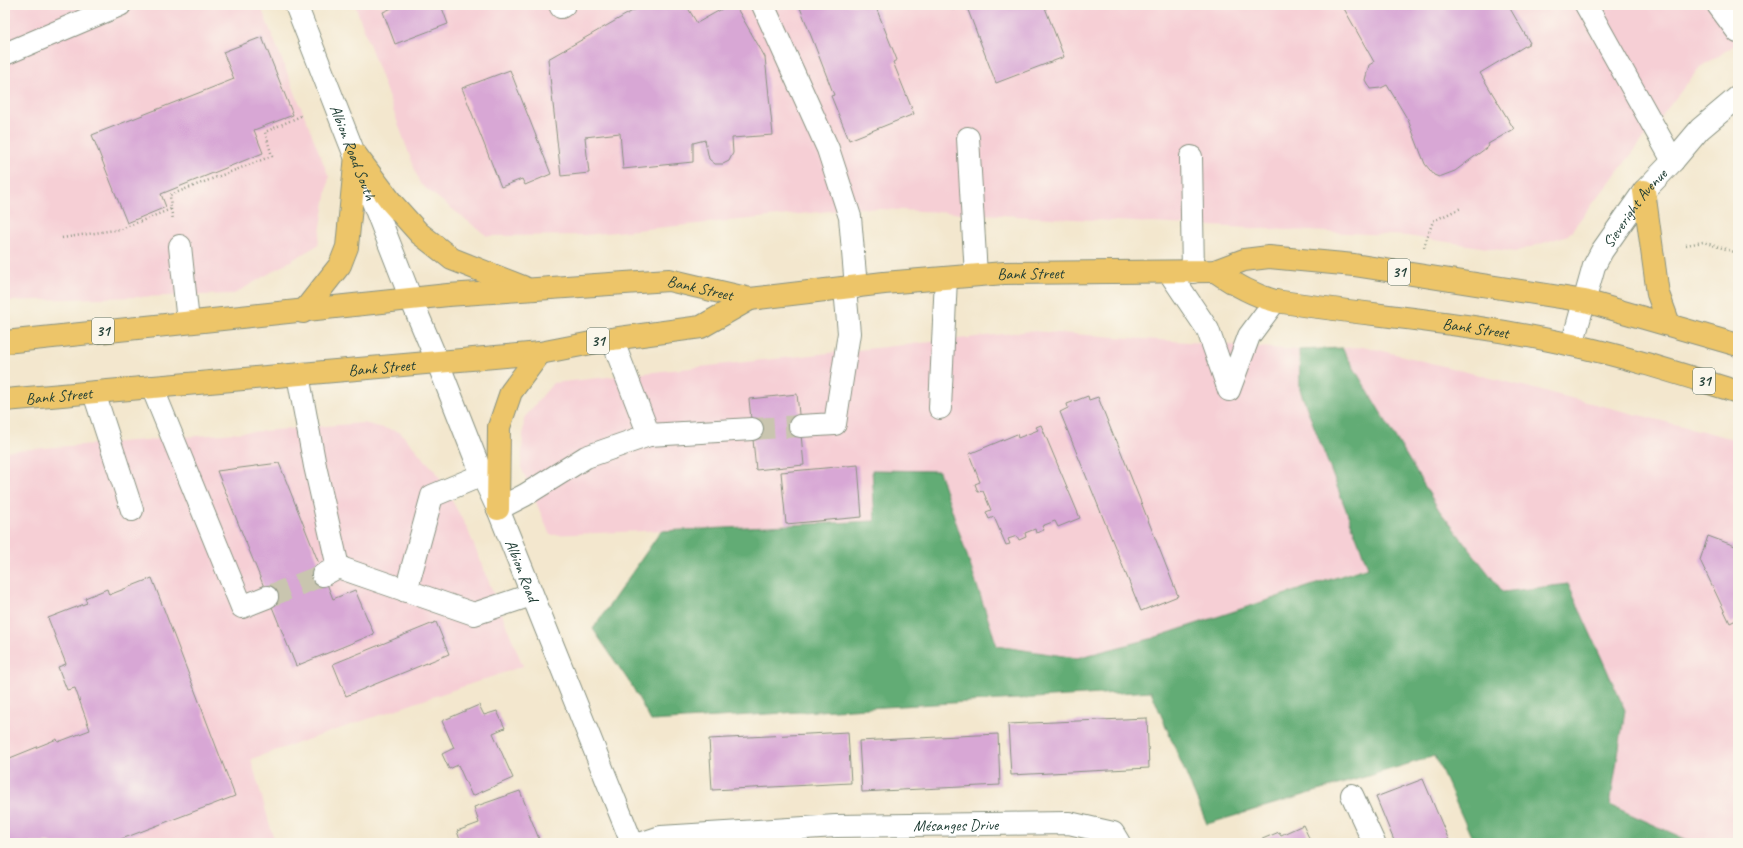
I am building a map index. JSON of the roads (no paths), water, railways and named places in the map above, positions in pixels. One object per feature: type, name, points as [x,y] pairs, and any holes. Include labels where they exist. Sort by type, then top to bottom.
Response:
[{"type":"main road","points":[[356,155],[392,202],[419,233],[452,259],[530,289]]},
{"type":"main road","points":[[303,312],[340,265],[347,247],[356,155]]},
{"type":"main road","points":[[1644,191],[1658,294],[1669,324]]},
{"type":"main road","name":"Bank Street","points":[[5,342],[188,322],[303,312],[411,299],[530,289],[669,280],[750,299],[1004,273],[1215,271],[1244,260],[1269,256],[1354,265],[1585,301],[1738,345]]},
{"type":"main road","name":"Bank Street","points":[[1215,271],[1241,289],[1256,296],[1276,301],[1457,325],[1572,345],[1669,371],[1738,392]]},
{"type":"main road","name":"Bank Street","points":[[5,400],[540,353],[612,339],[702,327],[750,299]]},
{"type":"main road","points":[[498,509],[499,427],[511,392],[540,353]]},
{"type":"street","points":[[5,54],[120,5]]},
{"type":"street","name":"Albion Road South","points":[[296,5],[356,155],[411,299]]},
{"type":"street","points":[[560,5],[561,7],[564,5]]},
{"type":"street","points":[[763,5],[828,149],[850,217],[851,288],[849,333],[835,424],[800,426]]},
{"type":"street","points":[[1586,5],[1673,161]]},
{"type":"street","points":[[1718,5],[1738,32]]},
{"type":"street","name":"Sieveright Avenue","points":[[1572,345],[1594,266],[1602,251],[1644,191],[1673,161],[1700,129],[1738,97]]},
{"type":"street","points":[[968,138],[976,275]]},
{"type":"street","points":[[1191,157],[1193,272]]},
{"type":"street","points":[[180,246],[188,322]]},
{"type":"street","points":[[1169,272],[1208,330],[1230,390],[1248,336],[1276,301]]},
{"type":"street","points":[[940,408],[946,278]]},
{"type":"street","name":"Albion Road","points":[[411,299],[482,475],[498,509],[531,595],[632,843]]},
{"type":"street","points":[[612,339],[649,436]]},
{"type":"street","points":[[298,375],[315,466],[331,571],[406,591],[474,614],[531,595]]},
{"type":"street","points":[[152,387],[242,607],[267,596]]},
{"type":"street","points":[[94,393],[132,510]]},
{"type":"street","points":[[498,509],[586,457],[649,436],[752,429]]},
{"type":"street","points":[[406,591],[432,496],[482,475]]},
{"type":"street","points":[[1352,795],[1374,843]]},
{"type":"street","name":"Mésanges Drive","points":[[643,843],[661,837],[836,826],[1069,823],[1113,833],[1118,843]]},
{"type":"tunnel","points":[[752,429],[800,426]]},
{"type":"tunnel","points":[[267,597],[323,575]]}]
